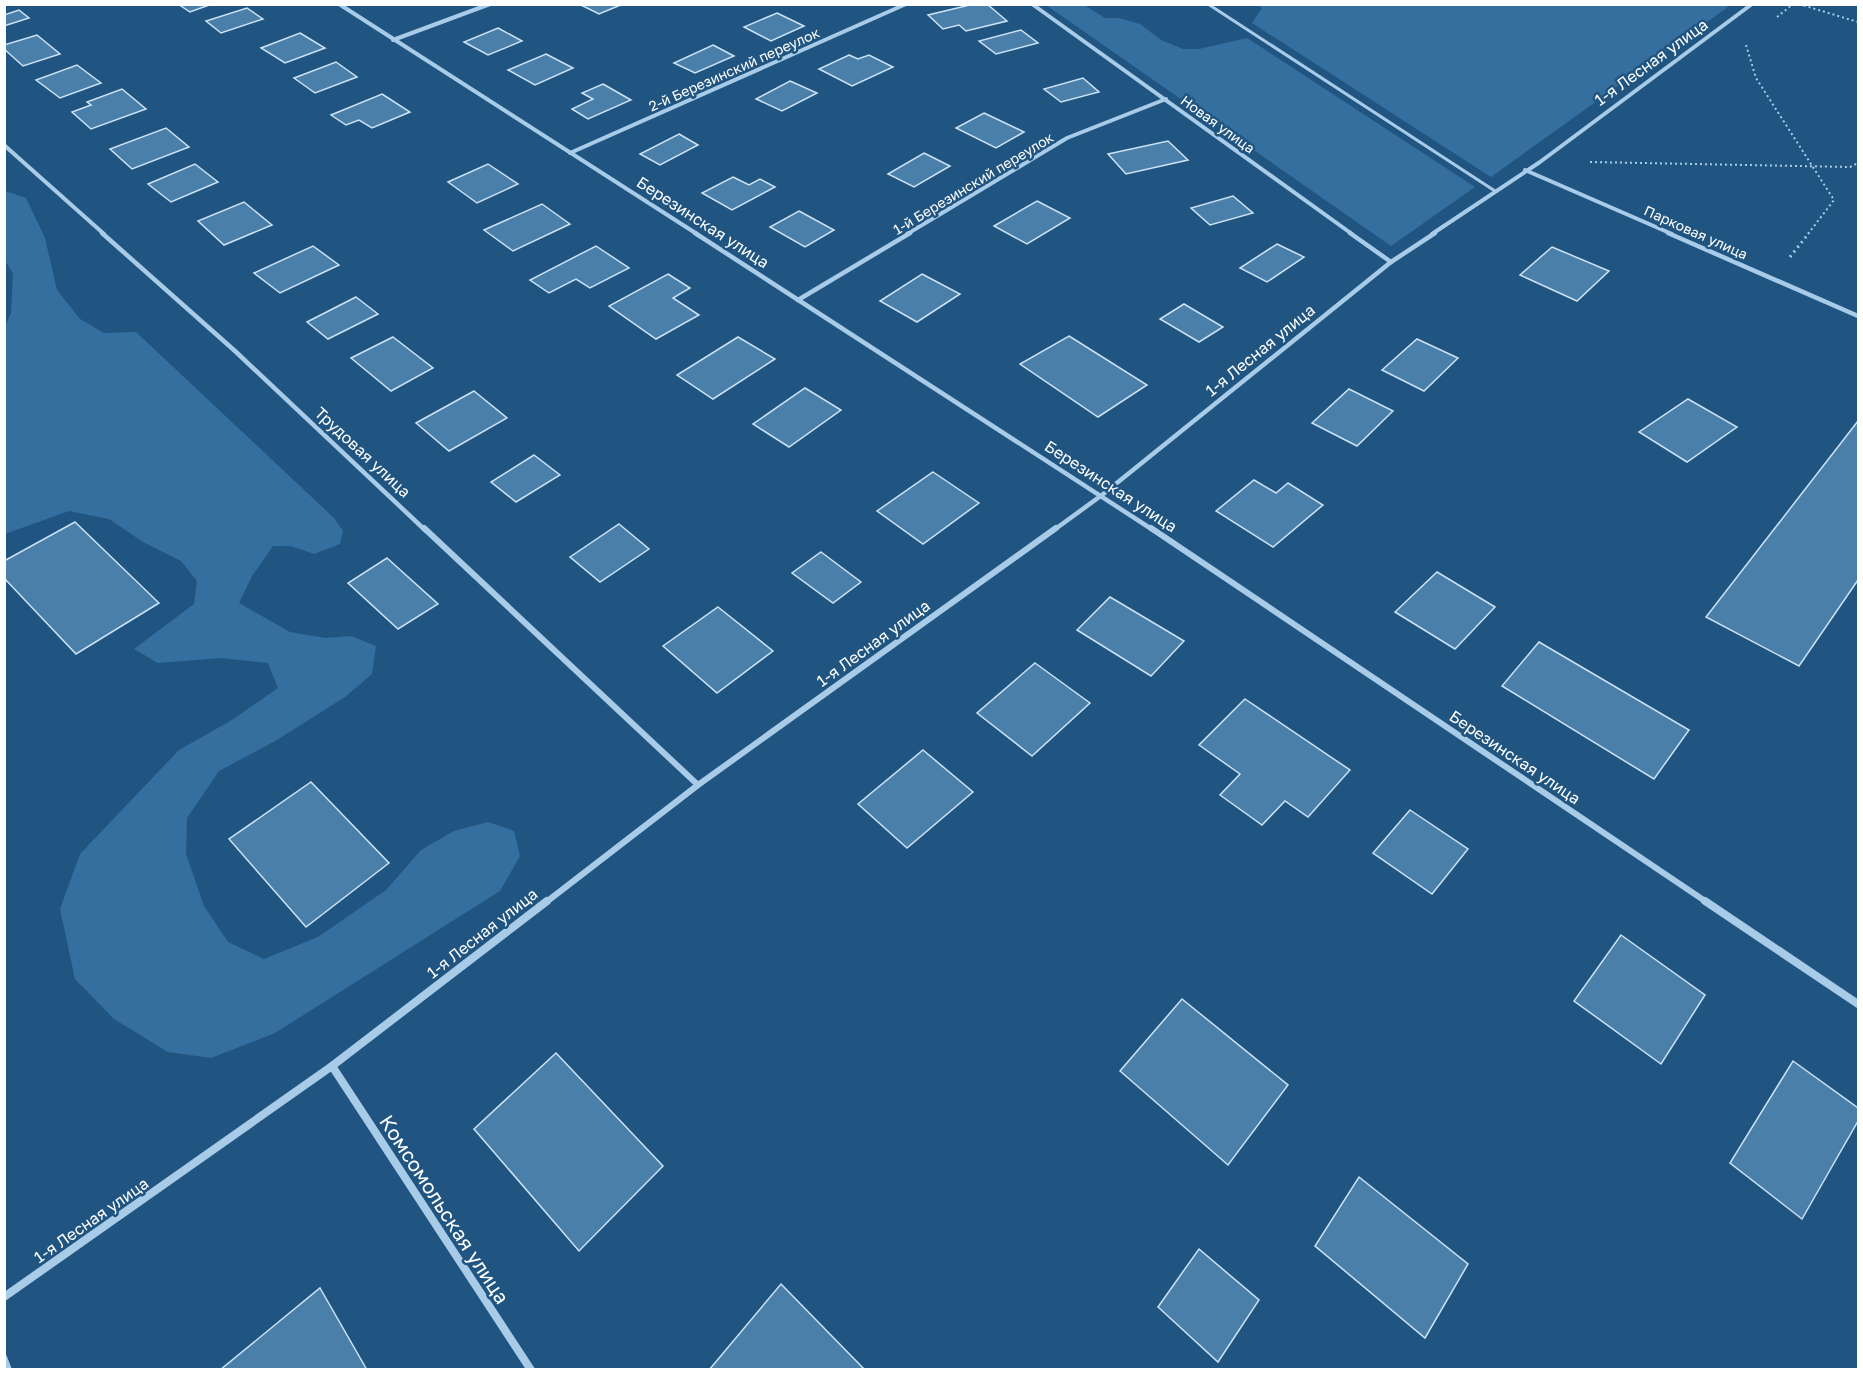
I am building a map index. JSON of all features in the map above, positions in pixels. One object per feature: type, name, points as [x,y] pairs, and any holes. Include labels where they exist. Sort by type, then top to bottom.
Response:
[{"type":"street","name":"Березинская улица","points":[[339,4],[1102,495],[1858,1004]]},
{"type":"street","points":[[393,40],[490,4]]},
{"type":"street","name":"2-й Березинский переулок","points":[[570,153],[906,4]]},
{"type":"street","name":"Новая улица","points":[[1032,4],[1391,262]]},
{"type":"street","name":"1-я Лесная улица","points":[[4,1298],[332,1066],[698,785],[1102,495],[1391,262],[1540,162],[1752,4]]},
{"type":"street","name":"1-й Березинский переулок","points":[[798,300],[1067,138],[1166,99]]},
{"type":"street","name":"Трудовая улица","points":[[4,145],[235,351],[698,785]]},
{"type":"street","name":"Парковая улица","points":[[1525,170],[1858,316]]},
{"type":"street","name":"Комсомольская улица","points":[[332,1066],[531,1370]]},
{"type":"lane","points":[[1208,4],[1495,191]]},
{"type":"lane","points":[[4,1357],[9,1370]]},
{"type":"path","points":[[1777,17],[1793,4]]},
{"type":"path","points":[[1799,4],[1858,22]]},
{"type":"path","points":[[1745,43],[1756,78],[1834,200],[1773,279]]},
{"type":"path","points":[[1540,162],[1813,166],[1850,166],[1858,163]]},
{"type":"shaded area","points":[[1719,4],[1728,7],[1491,177],[1252,23],[1262,8],[1258,5]]},
{"type":"shaded area","points":[[1046,5],[1084,5],[1105,18],[1119,18],[1140,24],[1161,40],[1183,49],[1199,49],[1247,38],[1475,187],[1391,246]]},
{"type":"shaded area","points":[[5,191],[26,198],[45,238],[57,290],[80,319],[104,333],[136,332],[334,518],[343,531],[340,544],[314,554],[291,546],[273,546],[252,576],[239,603],[290,632],[325,638],[351,636],[376,646],[372,674],[345,697],[277,740],[219,771],[187,818],[186,854],[204,906],[228,942],[264,959],[318,937],[386,890],[421,850],[454,831],[488,822],[514,831],[520,856],[500,891],[275,1033],[211,1058],[168,1052],[114,1019],[75,979],[60,909],[80,854],[179,750],[232,720],[278,688],[268,663],[220,658],[158,663],[134,649],[194,604],[197,581],[181,561],[143,542],[109,519],[69,511],[5,534],[4,329],[11,313],[13,273],[5,261]]},
{"type":"building","points":[[178,4],[212,4],[190,12]]},
{"type":"building","points":[[579,4],[623,4],[599,14]]},
{"type":"building","points":[[974,4],[987,4],[1007,21],[966,31],[959,25],[943,29],[928,15]]},
{"type":"building","points":[[247,8],[263,19],[221,33],[206,21]]},
{"type":"building","points":[[19,10],[29,18],[4,26],[4,15]]},
{"type":"building","points":[[777,13],[804,26],[771,41],[744,27]]},
{"type":"building","points":[[498,28],[522,41],[488,55],[464,42]]},
{"type":"building","points":[[1021,30],[1038,43],[996,54],[979,41]]},
{"type":"building","points":[[300,33],[325,48],[285,63],[261,48]]},
{"type":"building","points":[[37,35],[60,54],[23,66],[4,49],[4,45]]},
{"type":"building","points":[[713,45],[734,56],[695,73],[674,63]]},
{"type":"building","points":[[546,54],[573,68],[535,85],[508,70]]},
{"type":"building","points":[[849,55],[858,59],[869,55],[893,67],[852,86],[819,69]]},
{"type":"building","points":[[336,62],[357,77],[315,93],[294,78]]},
{"type":"building","points":[[77,65],[101,83],[60,98],[36,80]]},
{"type":"building","points":[[1083,78],[1099,92],[1061,102],[1044,89]]},
{"type":"building","points":[[790,81],[817,93],[782,111],[756,99]]},
{"type":"building","points":[[603,84],[631,100],[588,119],[572,109],[593,99],[582,93]]},
{"type":"building","points":[[122,89],[146,109],[91,129],[72,112],[91,105],[87,102]]},
{"type":"building","points":[[382,94],[410,112],[372,128],[359,120],[346,125],[331,115]]},
{"type":"building","points":[[984,113],[1024,132],[996,148],[956,128]]},
{"type":"building","points":[[166,128],[189,147],[132,169],[110,149]]},
{"type":"building","points":[[679,134],[698,145],[660,165],[640,154]]},
{"type":"building","points":[[1168,141],[1188,160],[1126,174],[1108,154]]},
{"type":"building","points":[[924,153],[950,166],[914,187],[888,174]]},
{"type":"building","points":[[195,164],[218,182],[171,202],[148,184]]},
{"type":"building","points":[[488,164],[518,184],[477,203],[448,182]]},
{"type":"building","points":[[733,177],[749,185],[760,179],[775,187],[732,210],[702,193]]},
{"type":"building","points":[[1233,196],[1253,213],[1210,225],[1191,208]]},
{"type":"building","points":[[1037,201],[1070,218],[1027,244],[994,226]]},
{"type":"building","points":[[244,202],[272,225],[224,245],[198,221]]},
{"type":"building","points":[[542,204],[570,224],[513,251],[484,230]]},
{"type":"building","points":[[799,211],[834,230],[805,247],[770,227]]},
{"type":"building","points":[[1277,244],[1304,257],[1267,282],[1240,268]]},
{"type":"building","points":[[313,246],[339,265],[280,293],[254,273]]},
{"type":"building","points":[[596,246],[629,268],[590,288],[576,279],[549,293],[530,280]]},
{"type":"building","points":[[1552,247],[1609,271],[1577,301],[1520,275]]},
{"type":"building","points":[[668,274],[690,288],[673,298],[699,315],[656,339],[609,306]]},
{"type":"building","points":[[922,274],[960,294],[917,322],[880,301]]},
{"type":"building","points":[[356,297],[378,314],[328,339],[307,322]]},
{"type":"building","points":[[1184,304],[1223,327],[1199,342],[1160,319]]},
{"type":"building","points":[[1069,336],[1147,385],[1098,417],[1020,364]]},
{"type":"building","points":[[393,337],[433,368],[391,391],[351,358]]},
{"type":"building","points":[[738,337],[775,359],[713,399],[677,375]]},
{"type":"building","points":[[1417,339],[1458,358],[1424,391],[1382,370]]},
{"type":"building","points":[[805,388],[841,410],[789,447],[753,424]]},
{"type":"building","points":[[1349,389],[1393,411],[1357,446],[1312,423]]},
{"type":"building","points":[[474,391],[507,418],[449,451],[416,423]]},
{"type":"building","points":[[1688,399],[1737,427],[1687,462],[1639,432]]},
{"type":"building","points":[[1858,421],[1858,580],[1799,666],[1706,617]]},
{"type":"building","points":[[534,455],[560,475],[516,502],[491,482]]},
{"type":"building","points":[[933,472],[979,503],[923,544],[877,511]]},
{"type":"building","points":[[1254,480],[1276,493],[1288,483],[1323,505],[1273,547],[1216,511]]},
{"type":"building","points":[[75,522],[159,603],[76,654],[4,578],[4,561]]},
{"type":"building","points":[[619,524],[649,549],[600,582],[570,557]]},
{"type":"building","points":[[821,552],[861,582],[833,603],[792,573]]},
{"type":"building","points":[[387,558],[438,604],[398,629],[348,583]]},
{"type":"building","points":[[1437,572],[1495,607],[1455,649],[1395,612]]},
{"type":"building","points":[[1110,597],[1184,641],[1151,676],[1077,630]]},
{"type":"building","points":[[718,607],[773,651],[717,693],[663,646]]},
{"type":"building","points":[[1539,642],[1689,730],[1654,779],[1502,686]]},
{"type":"building","points":[[1035,663],[1090,703],[1032,756],[977,713]]},
{"type":"building","points":[[1245,699],[1350,770],[1308,817],[1285,801],[1262,825],[1220,795],[1240,774],[1199,745]]},
{"type":"building","points":[[923,750],[973,792],[907,848],[858,804]]},
{"type":"building","points":[[311,782],[389,863],[306,927],[229,839]]},
{"type":"building","points":[[1410,810],[1468,849],[1432,894],[1373,853]]},
{"type":"building","points":[[1621,935],[1705,995],[1661,1064],[1574,1001]]},
{"type":"building","points":[[1182,999],[1288,1085],[1228,1165],[1120,1071]]},
{"type":"building","points":[[556,1053],[663,1166],[579,1251],[474,1129]]},
{"type":"building","points":[[1793,1061],[1858,1108],[1858,1121],[1802,1219],[1730,1163]]},
{"type":"building","points":[[1359,1177],[1468,1264],[1425,1338],[1315,1246]]},
{"type":"building","points":[[1199,1249],[1259,1300],[1218,1362],[1158,1307]]},
{"type":"building","points":[[781,1284],[865,1370],[709,1370]]},
{"type":"building","points":[[320,1288],[367,1370],[220,1370]]}]
